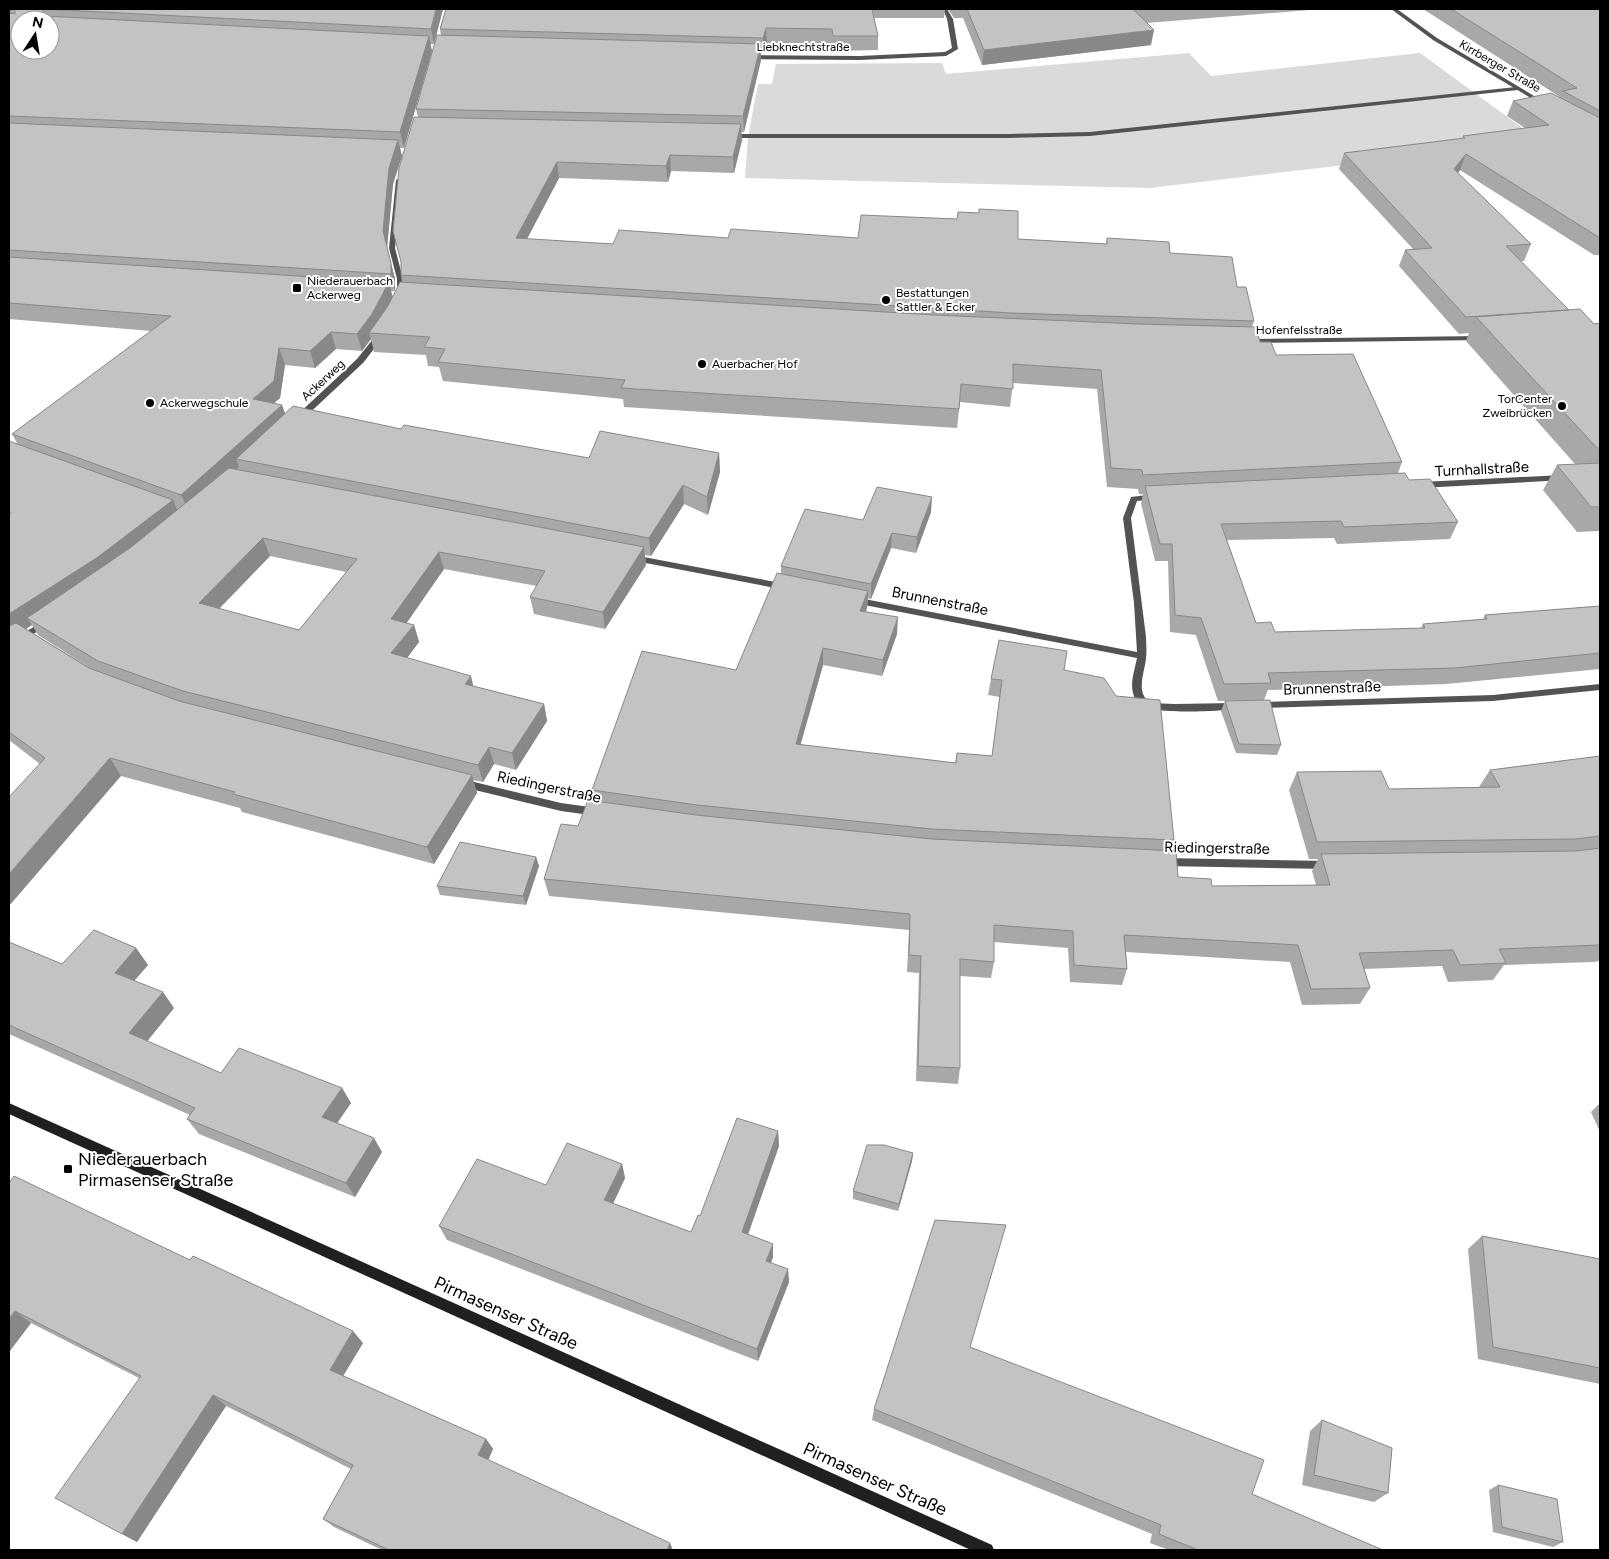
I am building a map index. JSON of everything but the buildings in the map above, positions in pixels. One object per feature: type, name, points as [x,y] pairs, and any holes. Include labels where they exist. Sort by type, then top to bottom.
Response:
[{"type":"main road","name":"Pirmasenser Straße","points":[[9,1108],[987,1550]]},
{"type":"street","name":"Liebknechtstraße","points":[[742,57],[932,56],[946,54],[955,48],[950,19],[946,9]]},
{"type":"street","name":"Kirrberger Straße","points":[[1394,9],[1435,39],[1516,89],[1550,107]]},
{"type":"street","points":[[726,136],[1090,134],[1516,89]]},
{"type":"street","points":[[397,305],[400,296],[400,278],[392,248],[392,224],[400,176]]},
{"type":"street","points":[[391,295],[410,297]]},
{"type":"street","name":"Ackerweg","points":[[289,427],[360,361],[385,328]]},
{"type":"street","name":"Hofenfelsstraße","points":[[1238,341],[1491,338]]},
{"type":"street","name":"Turnhallstraße","points":[[1411,486],[1570,478]]},
{"type":"street","points":[[1142,656],[1127,512],[1134,499],[1163,497]]},
{"type":"street","points":[[623,556],[800,590]]},
{"type":"street","name":"Brunnenstraße","points":[[848,599],[1142,656],[1136,683],[1138,697],[1146,705],[1161,707],[1493,698],[1600,687]]},
{"type":"street","points":[[9,646],[30,637],[51,619]]},
{"type":"street","name":"Riedingerstraße","points":[[448,780],[562,807],[610,814]]},
{"type":"street","name":"Riedingerstraße","points":[[1149,862],[1339,866]]},
{"type":"shaded area","points":[[1189,53],[1211,76],[1420,53],[1535,137],[1379,161],[1150,188],[745,178],[748,137],[758,84],[772,84],[776,64],[942,63],[946,74]]},
{"type":"place","name":"Niederauerbach Ackerweg","points":[[297,288]]},
{"type":"place","name":"Bestattungen Sattler & Ecker","points":[[886,300]]},
{"type":"place","name":"Auerbacher Hof","points":[[702,364]]},
{"type":"place","name":"Ackerwegschule","points":[[150,403]]},
{"type":"place","name":"TorCenter Zweibrücken","points":[[1562,406]]},
{"type":"place","name":"Niederauerbach Pirmasenser Straße","points":[[68,1169]]}]
